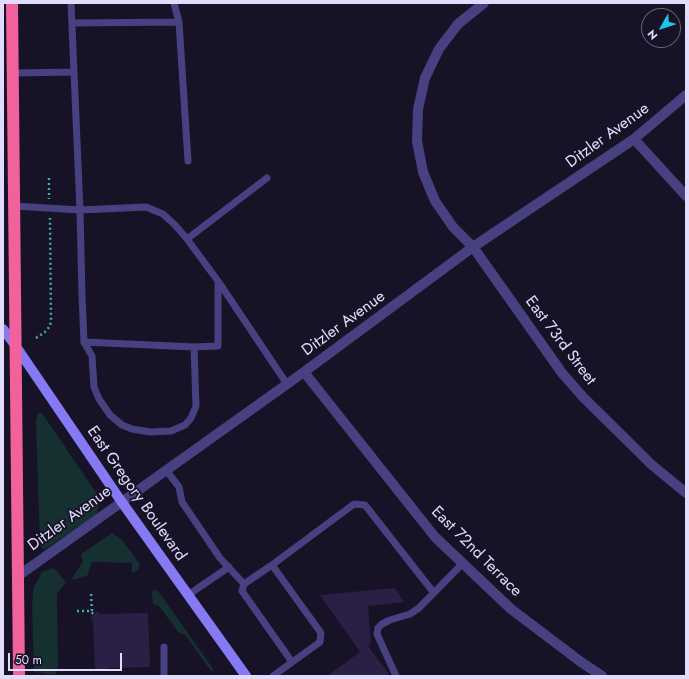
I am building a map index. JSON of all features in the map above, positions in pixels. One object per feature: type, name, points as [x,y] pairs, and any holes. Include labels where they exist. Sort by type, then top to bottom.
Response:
[{"type":"highway","points":[[12,3],[18,676]]},
{"type":"main road","name":"East Gregory Boulevard","points":[[3,328],[122,501],[246,676]]},
{"type":"street","name":"East 73rd Street","points":[[484,3],[458,24],[439,49],[425,78],[418,109],[417,141],[423,172],[435,201],[453,228],[473,247],[566,378],[583,397],[652,465],[686,493]]},
{"type":"street","name":"Ditzler Avenue","points":[[18,576],[304,372],[473,247],[634,139],[686,95]]},
{"type":"street","points":[[634,139],[686,196]]},
{"type":"street","name":"East 72nd Terrace","points":[[304,372],[435,536],[511,609],[602,676]]},
{"type":"lane","points":[[71,3],[84,342],[92,356],[94,387],[110,415],[122,425],[132,429],[150,432],[171,431],[184,425],[192,418],[196,406],[194,347]]},
{"type":"lane","points":[[174,3],[179,22],[188,161]]},
{"type":"lane","points":[[72,22],[179,22]]},
{"type":"lane","points":[[13,73],[74,72]]},
{"type":"lane","points":[[187,239],[267,178]]},
{"type":"lane","points":[[14,206],[80,210],[146,207],[163,214],[187,239],[218,281],[287,384]]},
{"type":"lane","points":[[84,342],[194,347],[218,346],[218,281]]},
{"type":"lane","points":[[166,470],[179,486],[182,502],[220,558],[244,584]]},
{"type":"lane","points":[[292,662],[242,591],[244,584],[354,504],[365,505],[434,593]]},
{"type":"lane","points":[[396,675],[377,634],[378,628],[390,620],[410,614],[419,608],[463,563]]},
{"type":"lane","points":[[272,565],[320,633],[320,642],[273,676]]},
{"type":"lane","points":[[188,595],[229,567]]},
{"type":"lane","points":[[164,647],[164,676]]},
{"type":"path","points":[[36,338],[48,329],[51,321],[49,178]]},
{"type":"path","points":[[77,610],[89,611],[93,613],[91,594]]},
{"type":"green space","points":[[38,413],[42,413],[97,494],[100,503],[96,515],[44,550],[40,545],[36,421]]},
{"type":"green space","points":[[112,533],[122,540],[140,564],[138,570],[132,573],[132,563],[92,562],[87,576],[71,580],[83,561],[81,554]]},
{"type":"green space","points":[[54,568],[66,582],[57,594],[58,667],[55,675],[34,672],[32,605],[34,587],[42,572]]},
{"type":"green space","points":[[153,590],[158,591],[214,670],[211,671],[185,635],[178,632],[159,606],[153,604]]},
{"type":"building","points":[[395,588],[404,602],[368,606],[371,643],[368,646],[389,674],[387,676],[327,676],[360,652],[320,595]]},
{"type":"building","points":[[97,611],[100,614],[148,613],[150,667],[107,668],[107,670],[95,670],[93,621],[90,618]]}]
